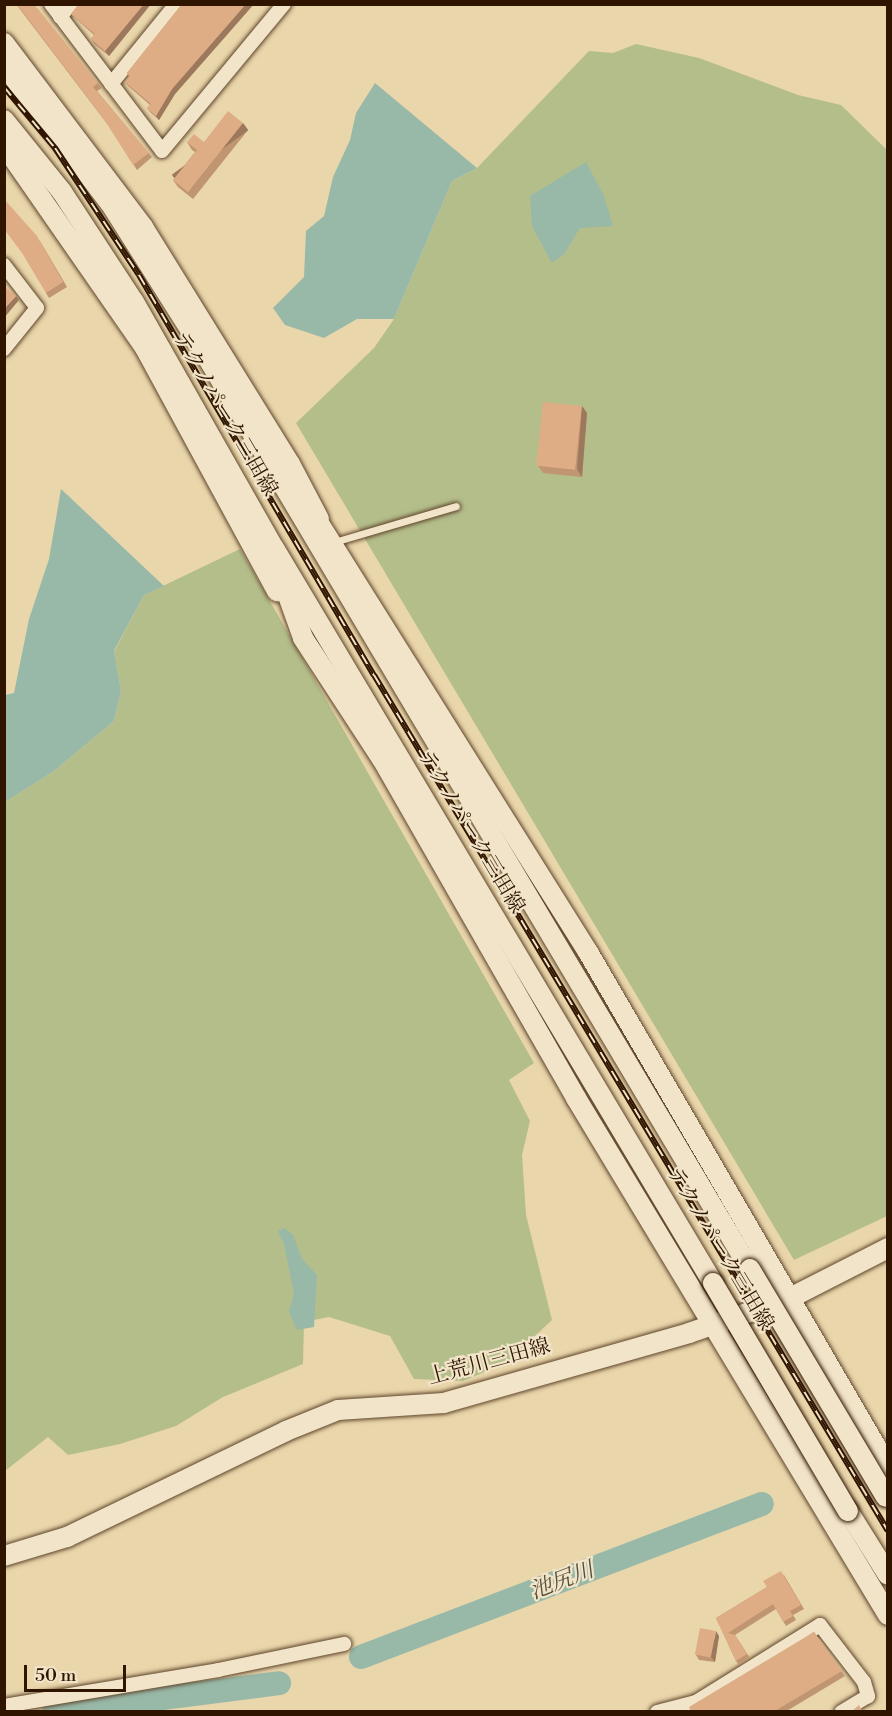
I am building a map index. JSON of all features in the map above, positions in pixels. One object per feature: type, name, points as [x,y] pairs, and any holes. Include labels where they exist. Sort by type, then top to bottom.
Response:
[{"type":"main road","points":[[4,43],[143,227],[290,464],[330,538]]},
{"type":"main road","name":"テクノパーク三田線","points":[[4,65],[110,203],[219,378],[887,1498]]},
{"type":"main road","name":"テクノパーク三田線","points":[[4,120],[62,192],[134,302],[274,548],[888,1575]]},
{"type":"main road","points":[[4,145],[145,348],[303,638],[382,759],[711,1326],[888,1615]]},
{"type":"main road","points":[[219,378],[330,538],[588,952],[788,1299],[888,1467]]},
{"type":"main road","points":[[274,548],[280,581],[303,638]]},
{"type":"main road","name":"上荒川三田線","points":[[4,1556],[68,1537],[286,1431],[338,1410],[444,1403],[711,1326],[788,1299],[888,1248]]},
{"type":"street","points":[[51,4],[162,151],[284,4]]},
{"type":"street","points":[[60,17],[71,4]]},
{"type":"street","points":[[111,84],[176,4]]},
{"type":"street","points":[[4,265],[37,308],[4,349]]},
{"type":"street","points":[[657,1712],[696,1702],[820,1625],[864,1682],[868,1696],[841,1712]]},
{"type":"street","points":[[4,1706],[218,1670],[344,1644]]},
{"type":"lane","points":[[330,538],[456,506]]},
{"type":"green space","points":[[636,44],[699,58],[798,95],[841,105],[887,150],[887,1216],[794,1260],[296,423],[374,348],[394,319],[452,181],[477,168],[589,51],[613,53]]},
{"type":"green space","points":[[240,549],[534,1063],[509,1080],[530,1121],[522,1155],[526,1215],[552,1320],[506,1363],[463,1381],[414,1379],[390,1336],[329,1317],[304,1322],[303,1364],[223,1397],[176,1426],[120,1444],[68,1455],[48,1437],[5,1471],[5,802],[54,771],[114,721],[121,691],[114,652],[144,595]]},
{"type":"shaded area","points":[[375,83],[477,168],[452,181],[394,319],[357,319],[324,338],[285,325],[273,308],[304,277],[306,231],[324,216],[333,177],[350,140],[356,113]]},
{"type":"shaded area","points":[[586,162],[604,196],[613,226],[580,228],[564,254],[552,263],[532,226],[530,196]]},
{"type":"shaded area","points":[[61,489],[164,586],[144,595],[114,651],[121,691],[114,721],[54,771],[5,802],[5,695],[14,693],[29,619],[49,559]]},
{"type":"shaded area","points":[[284,1228],[293,1235],[302,1259],[317,1275],[314,1327],[297,1330],[289,1312],[294,1294],[284,1244],[278,1231]]},
{"type":"building","points":[[17,4],[34,4],[98,83],[93,87],[149,153],[133,165],[106,122]]},
{"type":"building","points":[[79,4],[144,4],[105,51],[91,39],[95,34],[71,14]]},
{"type":"building","points":[[182,4],[246,4],[172,89],[156,116],[147,108],[151,104],[125,82],[130,76],[127,73]]},
{"type":"building","points":[[228,111],[243,123],[188,192],[173,180],[197,150],[187,142],[194,134],[204,142]]},
{"type":"building","points":[[4,199],[37,236],[63,282],[46,293],[22,253],[4,229]]},
{"type":"building","points":[[4,286],[16,296],[4,309]]},
{"type":"building","points":[[543,402],[582,406],[575,470],[536,466]]},
{"type":"building","points":[[781,1571],[801,1605],[790,1611],[793,1616],[783,1622],[773,1604],[728,1633],[735,1635],[747,1654],[736,1661],[716,1618],[767,1587],[763,1581]]},
{"type":"building","points":[[700,1628],[716,1631],[711,1658],[695,1655]]},
{"type":"building","points":[[814,1632],[842,1671],[773,1712],[691,1712],[689,1707]]},
{"type":"building","points":[[859,1705],[863,1712],[851,1712]]},
{"type":"waterway","name":"池尻川","points":[[361,1657],[762,1504]]},
{"type":"waterway","name":"池尻川","points":[[54,1712],[279,1683]]},
{"type":"railway","points":[[4,87],[55,148],[139,275],[374,675],[888,1531]]}]
